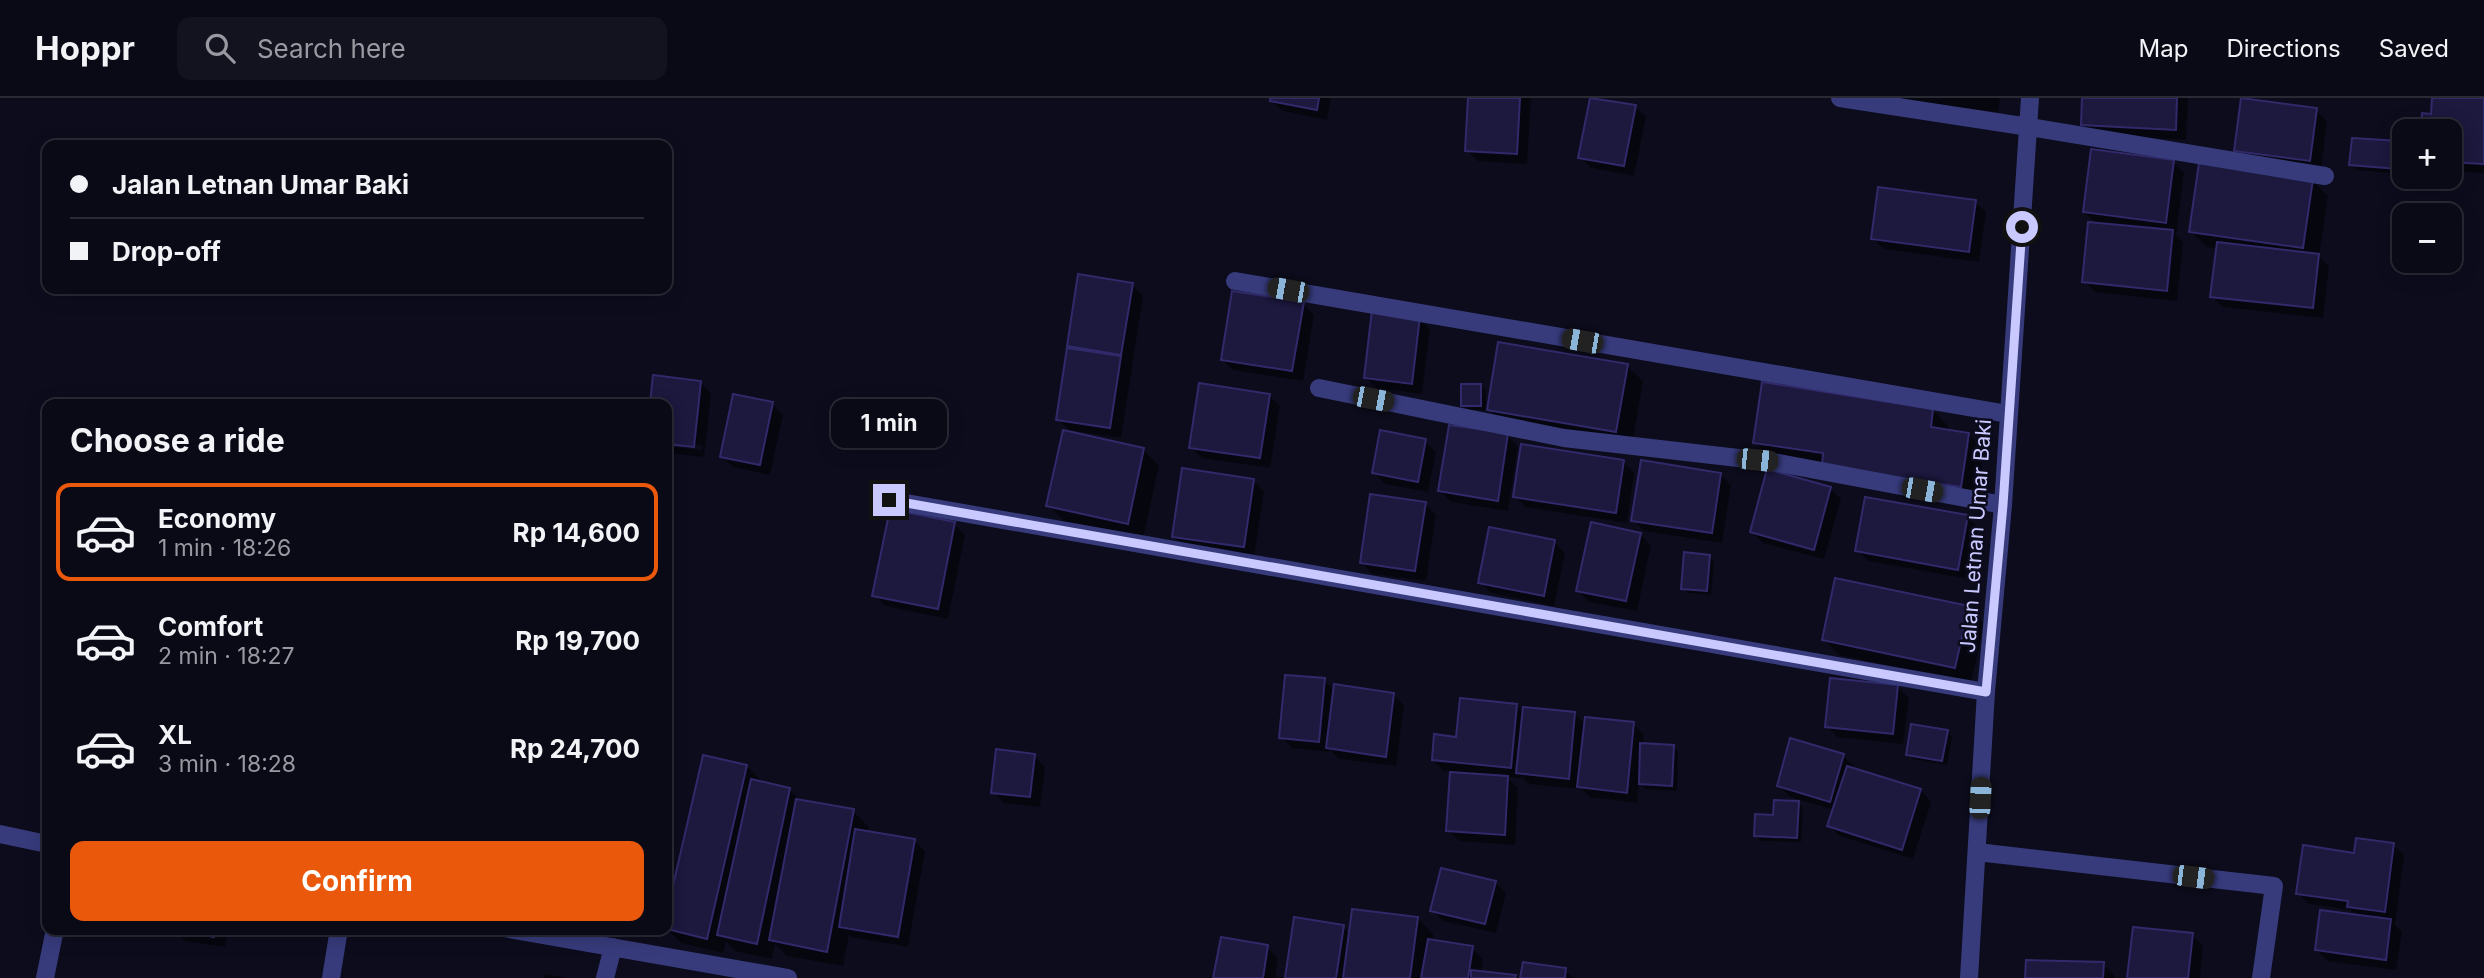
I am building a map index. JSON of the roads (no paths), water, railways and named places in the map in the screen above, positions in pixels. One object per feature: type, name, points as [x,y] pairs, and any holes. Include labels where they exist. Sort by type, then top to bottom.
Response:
[{"type":"street","points":[[1840,98],[2325,176]]},
{"type":"street","name":"Jalan Letnan Umar Baki","points":[[1969,978],[1986,692],[2003,505],[2031,98]]},
{"type":"street","points":[[1235,281],[2008,414]]},
{"type":"street","points":[[1319,388],[1564,438],[1773,462],[2003,505]]},
{"type":"street","points":[[889,500],[1986,692]]},
{"type":"street","points":[[0,834],[42,843]]},
{"type":"street","points":[[1977,852],[2274,886],[2261,978]]},
{"type":"street","points":[[45,978],[54,935]]},
{"type":"street","points":[[331,978],[338,935]]},
{"type":"street","points":[[544,935],[788,978]]},
{"type":"street","points":[[605,978],[613,947]]}]
